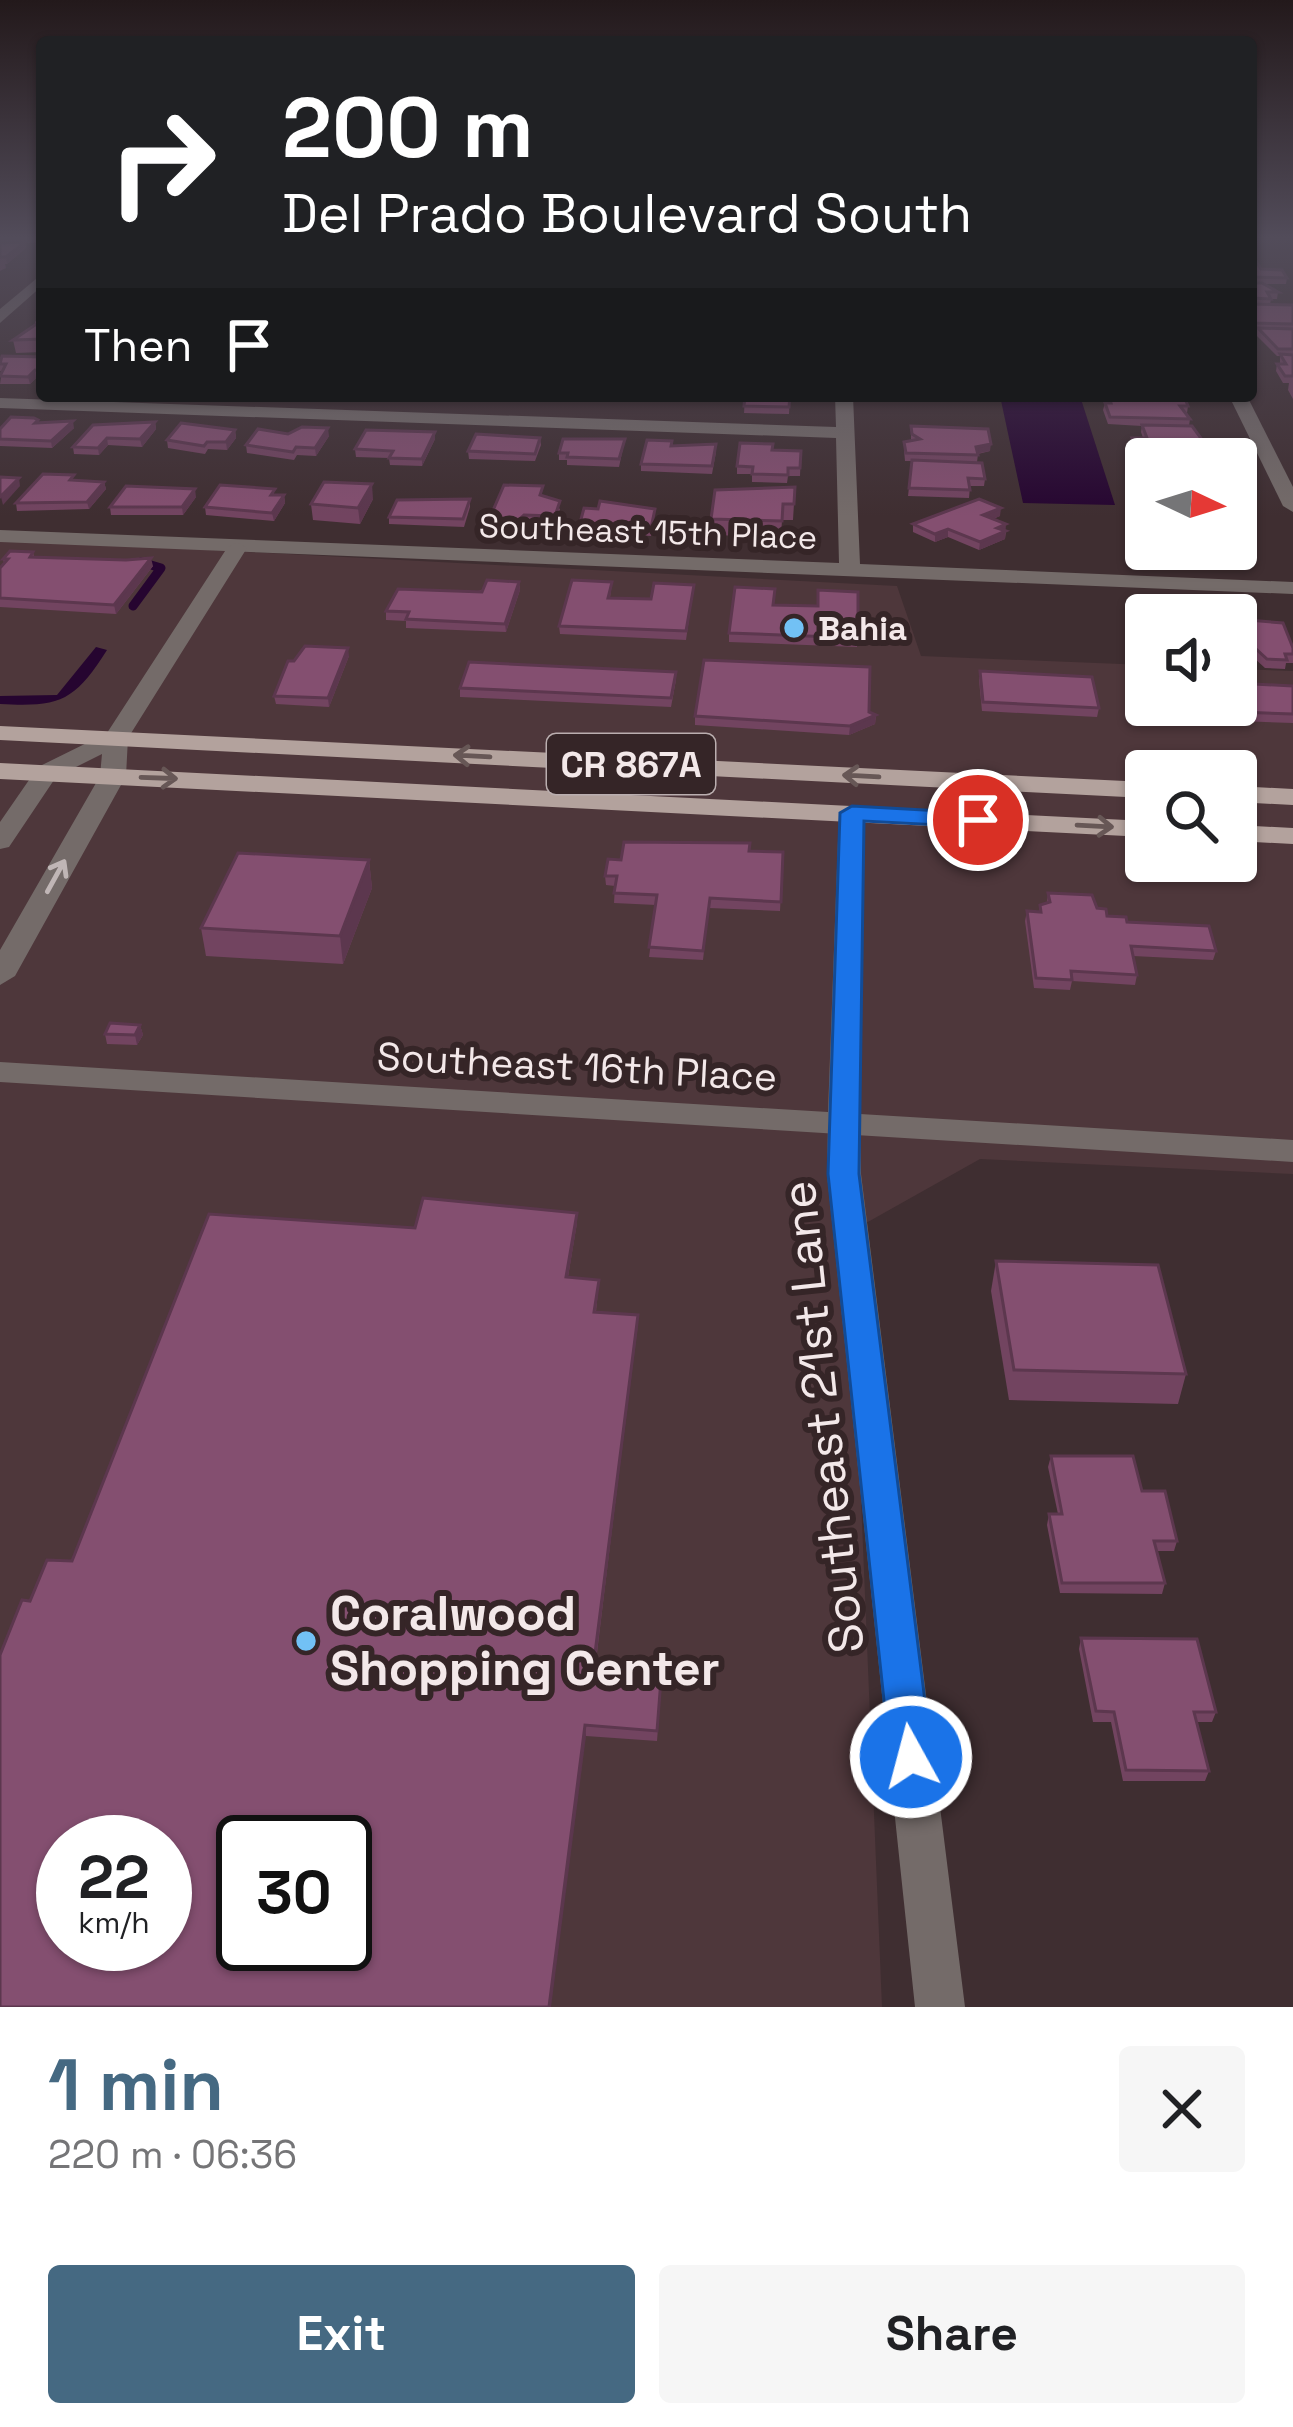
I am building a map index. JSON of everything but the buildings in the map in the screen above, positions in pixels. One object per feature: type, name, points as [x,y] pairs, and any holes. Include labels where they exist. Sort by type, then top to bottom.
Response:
[{"type":"main road","name":"CR 867A","points":[[0,733],[1125,789]]},
{"type":"main road","name":"CR 867A","points":[[0,771],[1125,828]]},
{"type":"main road","points":[[852,813],[874,802],[930,795],[1125,802]]},
{"type":"main road","points":[[1257,795],[1293,797]]},
{"type":"main road","points":[[1257,834],[1293,836]]},
{"type":"street","points":[[528,421],[534,402]]},
{"type":"street","points":[[844,402],[850,571]]},
{"type":"street","points":[[1241,402],[1293,506]]},
{"type":"street","points":[[0,403],[222,403],[846,433]]},
{"type":"street","name":"Southeast 15th Place","points":[[0,536],[1293,589]]},
{"type":"street","points":[[0,976],[113,776],[116,738],[237,548]]},
{"type":"street","points":[[0,841],[46,772],[116,738]]},
{"type":"street","name":"Southeast 21st Lane","points":[[852,813],[846,1193],[940,2007]]},
{"type":"street","name":"Southeast 16th Place","points":[[0,1072],[1293,1151]]},
{"type":"shaded area","points":[[1001,402],[1082,402],[1115,505],[1023,503]]},
{"type":"shaded area","points":[[0,539],[897,586],[921,656],[1125,664],[1125,726],[1257,726],[1257,670],[1293,671],[1293,1174],[980,1159],[850,1232],[882,2007],[0,2007]]},
{"type":"shaded area","points":[[96,647],[107,650],[85,681],[64,698],[0,704],[0,696],[57,695]]},
{"type":"waterway","points":[[133,606],[161,568],[141,562]]},
{"type":"place","name":"Bahia","points":[[794,628]]},
{"type":"place","name":"Coralwood Shopping Center","points":[[306,1641]]},
{"type":"route","points":[[911,1757],[844,1174],[852,813],[978,820]]}]
